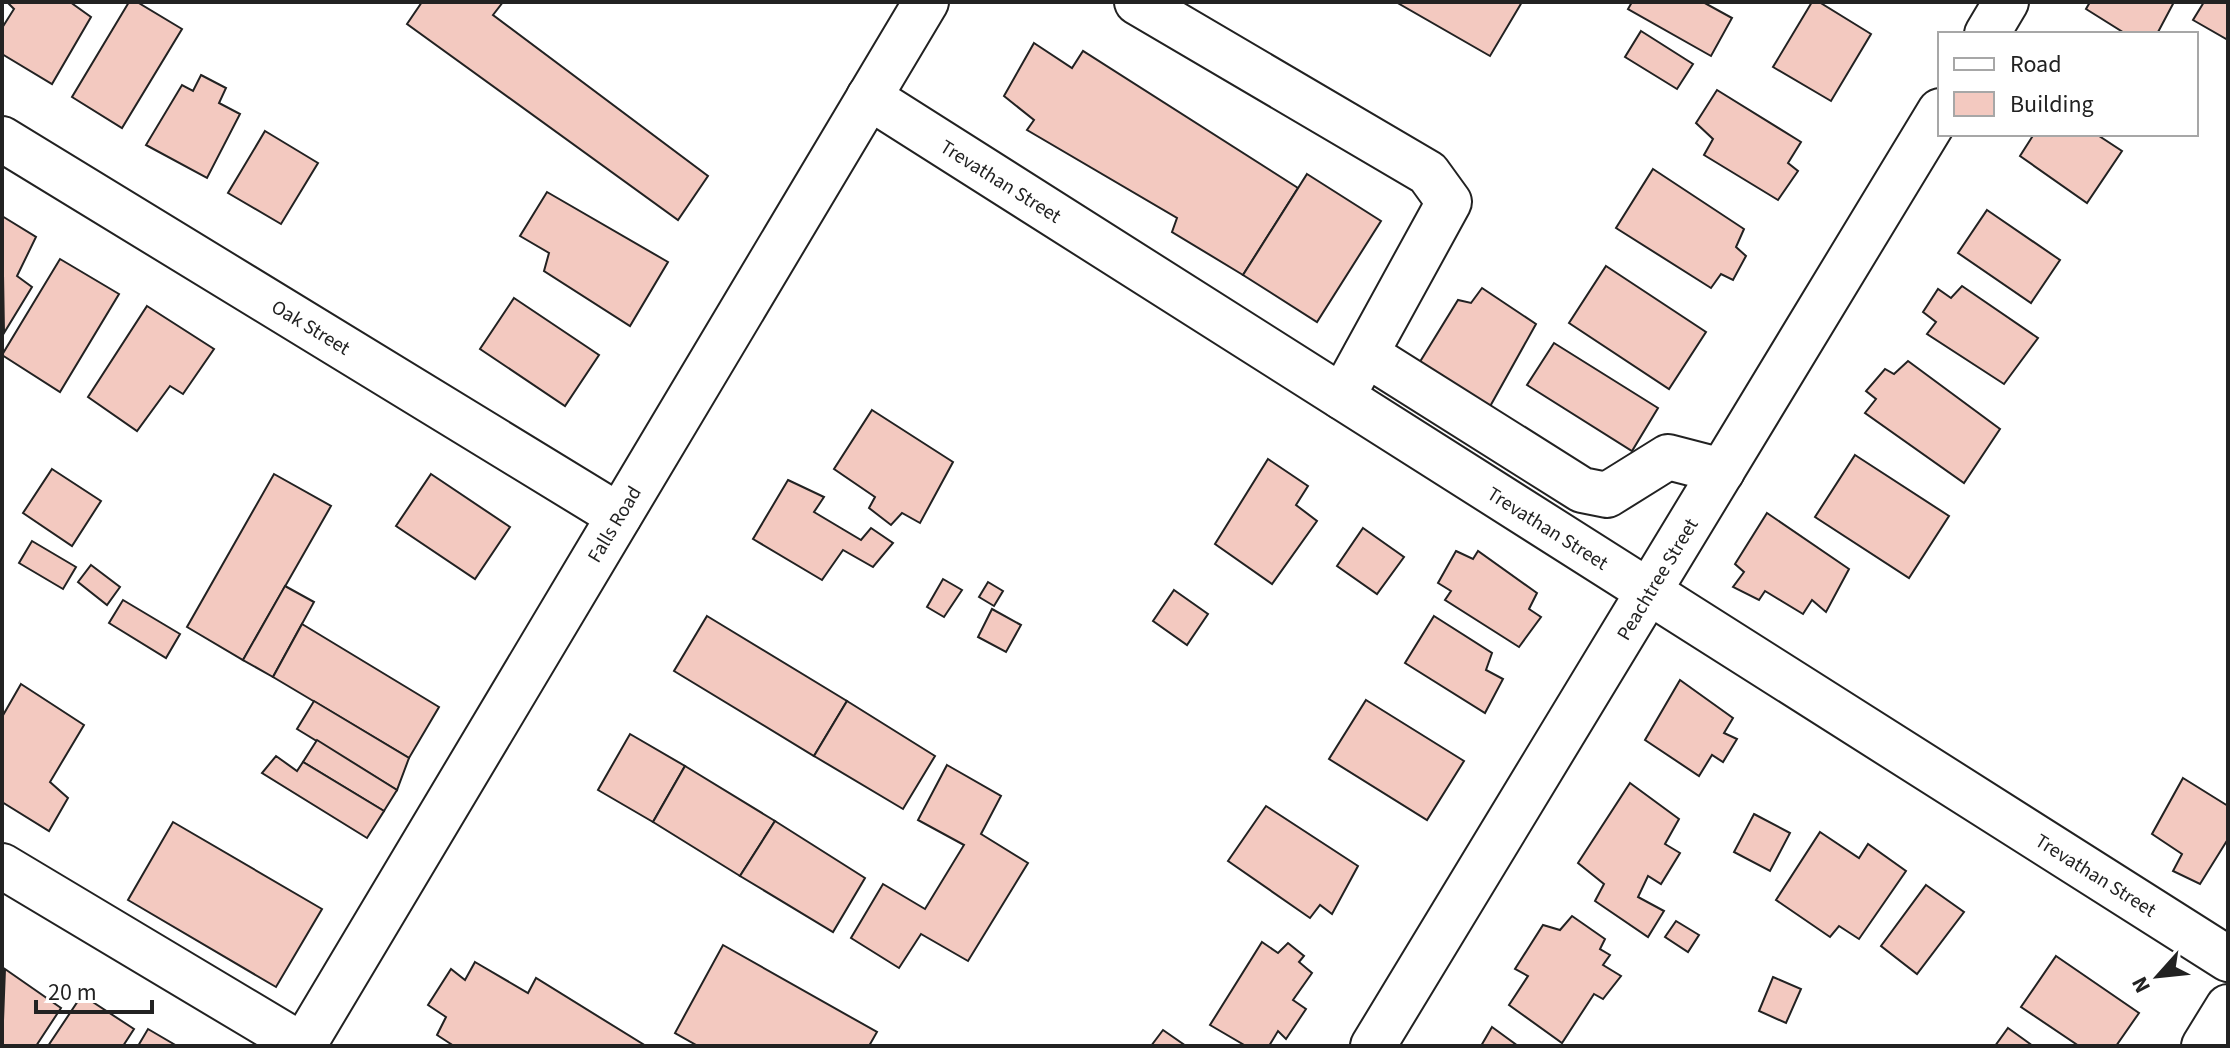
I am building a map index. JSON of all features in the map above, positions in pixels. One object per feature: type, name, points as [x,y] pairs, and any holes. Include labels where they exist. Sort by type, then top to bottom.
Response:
[{"type":"street","name":"Falls Road","points":[[303,1046],[926,2]]},
{"type":"street","points":[[1137,2],[1428,173],[1449,202],[1342,397]]},
{"type":"street","points":[[1988,32],[2006,2]]},
{"type":"street","name":"Trevathan Street","points":[[869,97],[2228,959]]},
{"type":"street","name":"Peachtree Street","points":[[1373,1046],[1938,114]]},
{"type":"street","name":"Oak Street","points":[[2,139],[619,516]]},
{"type":"street","points":[[1366,354],[1582,490],[1607,495],[1668,457],[1722,471]]},
{"type":"street","points":[[1454,468],[1479,425]]},
{"type":"street","points":[[2,866],[303,1046]]},
{"type":"street","points":[[2204,1046],[2228,1007]]},
{"type":"building","points":[[7,2],[70,2],[91,17],[52,84],[2,54],[2,28],[14,9]]},
{"type":"building","points":[[129,2],[137,2],[182,29],[122,128],[72,97]]},
{"type":"building","points":[[422,2],[503,2],[493,15],[708,176],[678,220],[407,24]]},
{"type":"building","points":[[1396,2],[1522,2],[1490,56]]},
{"type":"building","points":[[1632,2],[1703,2],[1732,18],[1711,56],[1628,9]]},
{"type":"building","points":[[1812,2],[1819,2],[1871,34],[1831,101],[1773,67]]},
{"type":"building","points":[[2090,2],[2174,2],[2158,32],[2123,32],[2086,9]]},
{"type":"building","points":[[2204,2],[2228,2],[2228,40],[2193,20]]},
{"type":"building","points":[[1641,31],[1693,64],[1677,89],[1625,57]]},
{"type":"building","points":[[1034,43],[1072,68],[1083,51],[1298,188],[1243,275],[1172,232],[1177,218],[1027,130],[1034,120],[1004,96]]},
{"type":"building","points":[[201,75],[226,88],[219,103],[240,114],[207,178],[146,145],[182,85],[193,91]]},
{"type":"building","points":[[1717,90],[1801,142],[1788,163],[1798,171],[1778,200],[1704,155],[1713,139],[1696,123]]},
{"type":"building","points":[[265,131],[318,163],[281,224],[228,193]]},
{"type":"building","points":[[2033,136],[2099,136],[2122,151],[2087,203],[2020,156]]},
{"type":"building","points":[[1653,169],[1744,229],[1736,247],[1746,256],[1733,280],[1721,274],[1711,288],[1616,228]]},
{"type":"building","points":[[1307,174],[1381,221],[1317,322],[1243,275]]},
{"type":"building","points":[[547,192],[668,262],[630,326],[544,271],[549,253],[520,236]]},
{"type":"building","points":[[1987,210],[2060,260],[2031,303],[1958,253]]},
{"type":"building","points":[[2,216],[36,237],[17,276],[32,287],[4,333]]},
{"type":"building","points":[[60,259],[119,294],[60,392],[2,355]]},
{"type":"building","points":[[1606,266],[1706,332],[1669,389],[1569,323]]},
{"type":"building","points":[[1962,286],[2038,338],[2004,384],[1927,334],[1936,322],[1923,312],[1938,289],[1951,298]]},
{"type":"building","points":[[1482,288],[1536,324],[1488,410],[1418,365],[1458,300],[1471,303]]},
{"type":"building","points":[[514,298],[599,355],[565,406],[480,349]]},
{"type":"building","points":[[147,306],[214,349],[183,394],[170,386],[137,431],[88,397]]},
{"type":"building","points":[[1554,343],[1658,408],[1632,451],[1527,385]]},
{"type":"building","points":[[1908,361],[2000,429],[1964,483],[1865,413],[1876,399],[1866,391],[1885,369],[1894,374]]},
{"type":"building","points":[[872,410],[953,462],[920,523],[902,513],[891,525],[869,508],[875,497],[834,469]]},
{"type":"building","points":[[1855,455],[1949,516],[1909,578],[1815,517]]},
{"type":"building","points":[[1268,459],[1308,486],[1296,505],[1317,521],[1272,584],[1215,544]]},
{"type":"building","points":[[52,469],[101,501],[72,546],[23,513]]},
{"type":"building","points":[[274,474],[331,506],[243,660],[187,627]]},
{"type":"building","points":[[431,474],[510,527],[475,579],[396,526]]},
{"type":"building","points":[[788,480],[824,497],[814,512],[861,540],[871,528],[893,543],[873,567],[843,550],[822,580],[753,539]]},
{"type":"building","points":[[1767,513],[1849,569],[1826,612],[1812,600],[1803,614],[1765,591],[1759,600],[1733,587],[1744,572],[1735,564]]},
{"type":"building","points":[[1363,528],[1404,557],[1377,594],[1337,566]]},
{"type":"building","points":[[32,541],[76,567],[63,589],[19,563]]},
{"type":"building","points":[[1456,551],[1473,559],[1478,551],[1537,593],[1529,609],[1541,617],[1519,647],[1445,600],[1451,591],[1438,583]]},
{"type":"building","points":[[91,565],[120,587],[107,605],[78,582]]},
{"type":"building","points":[[943,579],[962,590],[944,617],[927,607]]},
{"type":"building","points":[[988,582],[1003,591],[994,606],[979,597]]},
{"type":"building","points":[[285,586],[314,602],[273,677],[243,660]]},
{"type":"building","points":[[1174,590],[1208,614],[1187,645],[1153,621]]},
{"type":"building","points":[[123,600],[180,634],[166,658],[109,623]]},
{"type":"building","points":[[992,609],[1021,625],[1006,652],[978,637]]},
{"type":"building","points":[[707,616],[847,701],[814,756],[674,671]]},
{"type":"building","points":[[1434,616],[1492,653],[1486,670],[1503,679],[1485,713],[1405,663]]},
{"type":"building","points":[[302,624],[439,707],[409,758],[273,677]]},
{"type":"building","points":[[1680,680],[1733,718],[1724,733],[1737,739],[1723,762],[1712,755],[1699,776],[1645,740]]},
{"type":"building","points":[[21,684],[84,725],[50,782],[68,798],[49,831],[2,802],[2,717]]},
{"type":"building","points":[[1366,700],[1464,761],[1427,820],[1329,759]]},
{"type":"building","points":[[314,701],[409,758],[397,790],[297,729]]},
{"type":"building","points":[[847,701],[935,756],[903,809],[814,756]]},
{"type":"building","points":[[630,734],[685,766],[653,822],[598,790]]},
{"type":"building","points":[[317,740],[397,790],[384,811],[303,762]]},
{"type":"building","points":[[276,756],[297,771],[303,762],[384,811],[367,838],[262,773]]},
{"type":"building","points":[[947,765],[1001,796],[981,834],[1028,863],[968,961],[921,934],[899,968],[851,938],[883,884],[925,909],[964,845],[918,820]]},
{"type":"building","points":[[685,766],[775,821],[740,876],[653,822]]},
{"type":"building","points":[[2183,778],[2228,806],[2228,839],[2200,884],[2173,871],[2182,854],[2152,834]]},
{"type":"building","points":[[1630,783],[1679,819],[1665,844],[1680,853],[1661,884],[1648,876],[1638,897],[1664,911],[1648,937],[1595,901],[1604,884],[1578,863]]},
{"type":"building","points":[[1266,806],[1358,866],[1332,914],[1320,905],[1310,918],[1228,861]]},
{"type":"building","points":[[1754,814],[1790,833],[1770,871],[1734,852]]},
{"type":"building","points":[[775,821],[865,878],[833,932],[740,876]]},
{"type":"building","points":[[173,822],[322,909],[276,987],[128,900]]},
{"type":"building","points":[[1820,832],[1859,858],[1868,844],[1906,871],[1859,939],[1839,926],[1830,937],[1776,900]]},
{"type":"building","points":[[1926,885],[1964,912],[1917,974],[1881,946]]},
{"type":"building","points":[[1572,916],[1605,939],[1600,949],[1610,955],[1603,965],[1621,976],[1603,999],[1594,994],[1562,1043],[1509,1005],[1528,976],[1515,969],[1543,925],[1560,930]]},
{"type":"building","points":[[1676,921],[1699,935],[1688,952],[1665,937]]},
{"type":"building","points":[[1262,942],[1278,953],[1288,943],[1304,956],[1299,962],[1312,973],[1293,1000],[1306,1009],[1286,1039],[1278,1031],[1269,1046],[1246,1046],[1210,1025]]},
{"type":"building","points":[[723,945],[877,1032],[869,1046],[698,1046],[675,1033]]},
{"type":"building","points":[[2056,956],[2139,1013],[2116,1046],[2079,1046],[2021,1007]]},
{"type":"building","points":[[475,962],[528,993],[536,978],[646,1046],[454,1046],[437,1035],[446,1017],[428,1005],[451,969],[465,980]]},
{"type":"building","points":[[5,969],[61,1008],[36,1046],[2,1046]]},
{"type":"building","points":[[1773,977],[1801,989],[1786,1023],[1759,1011]]},
{"type":"building","points":[[82,995],[134,1029],[123,1046],[48,1046]]},
{"type":"building","points":[[1492,1027],[1518,1046],[1481,1046]]},
{"type":"building","points":[[2008,1028],[2033,1046],[1995,1046]]},
{"type":"building","points":[[148,1029],[177,1046],[138,1046]]},
{"type":"building","points":[[1163,1030],[1186,1046],[1151,1046]]}]
